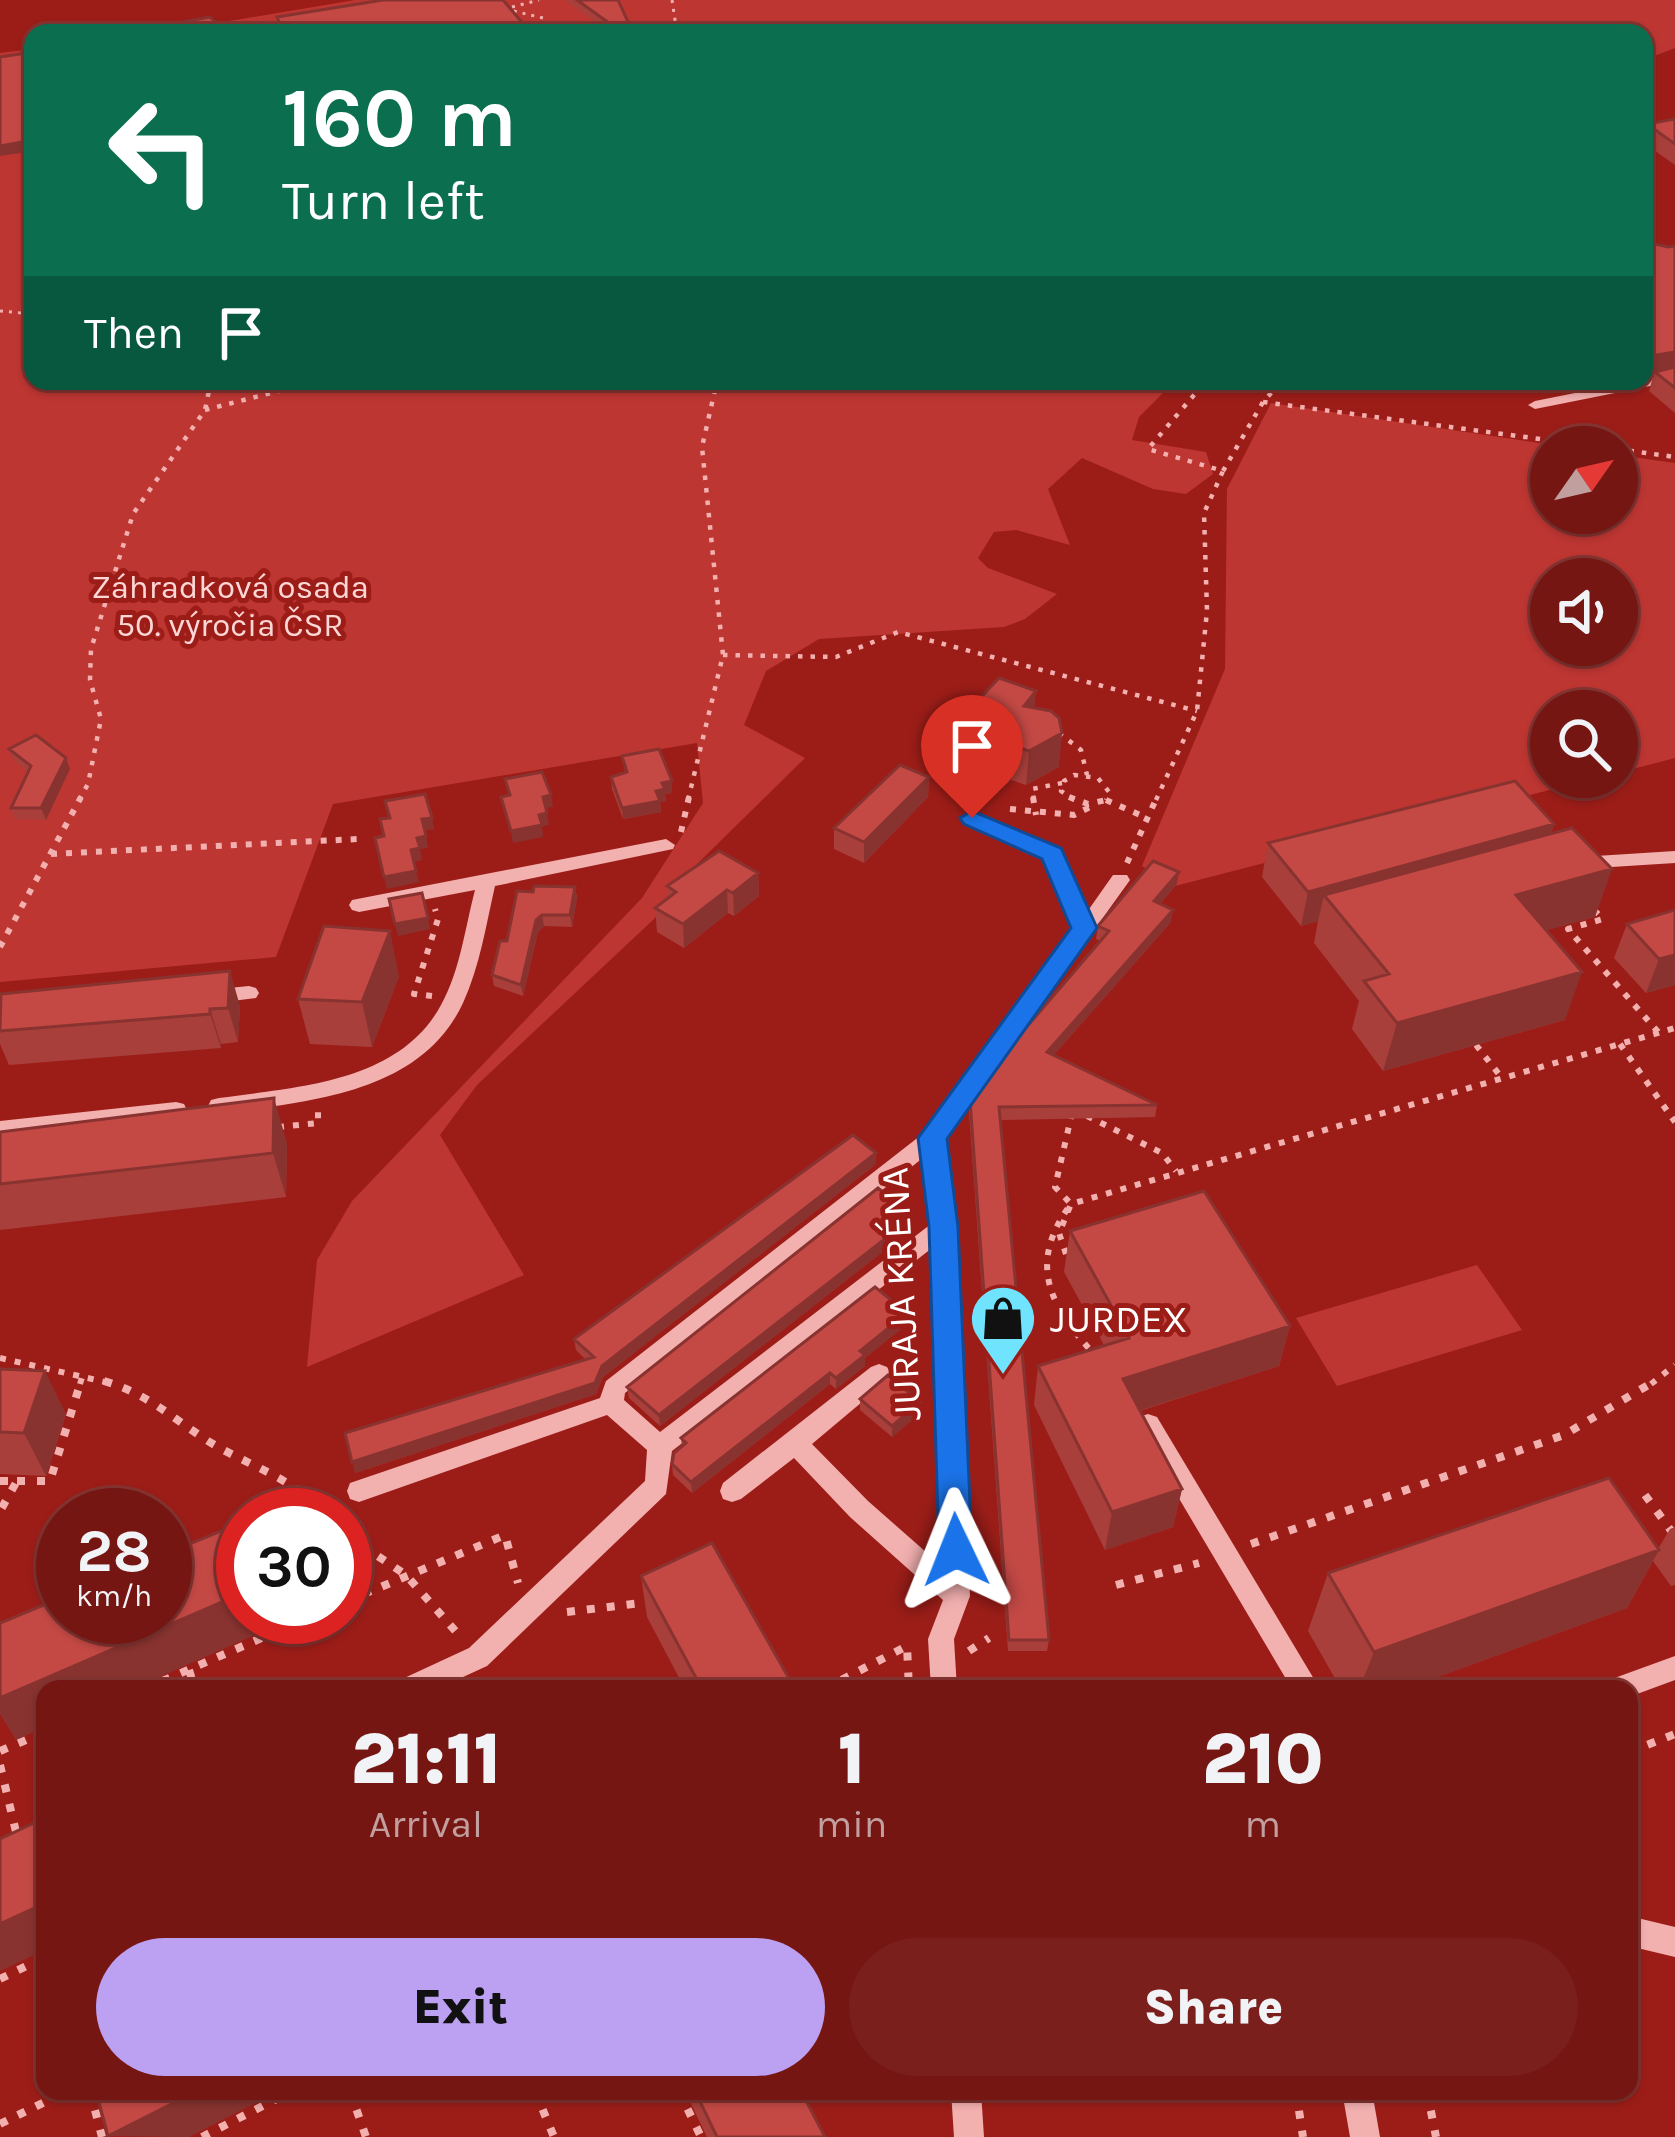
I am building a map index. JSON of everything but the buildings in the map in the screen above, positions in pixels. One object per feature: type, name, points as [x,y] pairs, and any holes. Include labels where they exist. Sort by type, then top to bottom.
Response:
[{"type":"street","points":[[1535,406],[1612,390]]},
{"type":"street","points":[[972,818],[1052,854],[1084,928]]},
{"type":"street","points":[[359,905],[666,845]]},
{"type":"street","points":[[1555,866],[1675,857]]},
{"type":"street","name":"JURAJA KRÉNA","points":[[943,1680],[941,1639],[957,1596],[943,1227],[932,1138],[1120,880]]},
{"type":"street","points":[[0,1130],[235,1103],[342,1085],[388,1067],[425,1041],[452,1006],[487,881]]},
{"type":"street","points":[[181,999],[249,993]]},
{"type":"street","points":[[611,1404],[614,1388],[932,1138]]},
{"type":"street","points":[[428,1680],[478,1657],[657,1486],[660,1446],[943,1227]]},
{"type":"street","points":[[732,1491],[879,1374]]},
{"type":"street","points":[[611,1404],[660,1446]]},
{"type":"street","points":[[367,1488],[611,1404]]},
{"type":"street","points":[[1148,1424],[1301,1680]]},
{"type":"street","points":[[795,1443],[859,1509],[957,1596]]},
{"type":"street","points":[[1638,1682],[1675,1668]]},
{"type":"street","points":[[1638,1933],[1675,1942]]},
{"type":"street","points":[[967,2100],[969,2137]]},
{"type":"street","points":[[1359,2100],[1365,2137]]},
{"type":"path","points":[[487,12],[539,0]]},
{"type":"path","points":[[508,8],[550,24]]},
{"type":"path","points":[[0,947],[88,784],[101,719],[90,680],[91,649],[134,514],[205,410],[209,390]]},
{"type":"path","points":[[205,410],[282,390]]},
{"type":"path","points":[[666,845],[680,834],[723,655],[702,446],[715,390]]},
{"type":"path","points":[[1198,390],[1148,449],[1223,471]]},
{"type":"path","points":[[1120,880],[1197,711],[1208,610],[1204,513],[1223,471],[1274,390]]},
{"type":"path","points":[[1263,402],[1530,438]]},
{"type":"path","points":[[1638,452],[1675,457]]},
{"type":"path","points":[[723,655],[836,657],[898,632],[1197,711]]},
{"type":"path","points":[[1048,727],[1081,750],[1087,775]]},
{"type":"path","points":[[937,759],[951,784],[990,804],[1036,814],[1074,815],[1106,800],[1147,818]]},
{"type":"path","points":[[1036,814],[1032,789],[1064,783],[1074,775],[1106,784],[1106,800]]},
{"type":"path","points":[[1064,783],[1061,791],[1072,801],[1092,806]]},
{"type":"path","points":[[50,854],[359,839]]},
{"type":"path","points":[[414,994],[438,919],[433,891]]},
{"type":"path","points":[[1591,906],[1603,920],[1568,929],[1659,1033]]},
{"type":"path","points":[[1100,1360],[1052,1302],[1043,1274],[1044,1248],[1055,1221],[1071,1204],[1675,1028]]},
{"type":"path","points":[[1620,1044],[1675,1121]]},
{"type":"path","points":[[1476,1045],[1502,1078]]},
{"type":"path","points":[[1071,1204],[1055,1186],[1073,1109],[1162,1153],[1178,1172]]},
{"type":"path","points":[[1066,1255],[1058,1233],[1071,1204]]},
{"type":"path","points":[[0,1358],[83,1374],[140,1392],[210,1442],[297,1488]]},
{"type":"path","points":[[1116,1585],[1226,1556],[1398,1490],[1564,1435],[1633,1398],[1675,1365]]},
{"type":"path","points":[[0,1481],[50,1481],[83,1374]]},
{"type":"path","points":[[0,1511],[17,1481]]},
{"type":"path","points":[[1645,1495],[1675,1536]]},
{"type":"path","points":[[372,1590],[505,1534],[529,1616],[647,1604],[665,1594]]},
{"type":"path","points":[[372,1552],[406,1575],[478,1657]]},
{"type":"path","points":[[165,1680],[248,1644]]},
{"type":"path","points":[[841,1680],[907,1646],[909,1680]]},
{"type":"path","points":[[188,1670],[192,1680]]},
{"type":"path","points":[[1638,1748],[1675,1734]]},
{"type":"path","points":[[0,1751],[36,1736]]},
{"type":"path","points":[[0,1765],[19,1843]]},
{"type":"path","points":[[0,1979],[36,1961]]},
{"type":"path","points":[[0,2124],[49,2100]]},
{"type":"path","points":[[92,2100],[102,2137]]},
{"type":"path","points":[[202,2137],[274,2100]]},
{"type":"path","points":[[353,2100],[366,2137]]},
{"type":"path","points":[[539,2100],[554,2137]]},
{"type":"path","points":[[683,2100],[701,2137]]},
{"type":"path","points":[[1297,2100],[1303,2137]]},
{"type":"path","points":[[1429,2100],[1436,2137]]},
{"type":"green space","points":[[355,0],[1675,0],[1675,48],[1653,57],[1653,24],[212,24]]},
{"type":"green space","name":"Záhradková osada 50. výročia ČSR","points":[[24,50],[24,390],[1166,390],[1139,417],[1132,440],[1206,452],[1213,474],[1186,494],[1153,489],[1082,458],[1048,489],[1070,545],[1016,530],[994,532],[978,558],[988,568],[1057,594],[1025,619],[1004,627],[819,639],[766,671],[744,725],[805,758],[697,864],[654,919],[477,1085],[440,1135],[524,1275],[307,1367],[317,1260],[352,1201],[642,898],[703,803],[697,743],[333,804],[276,957],[0,982],[0,53]]},
{"type":"green space","points":[[1271,403],[1530,442],[1530,534],[1638,534],[1638,458],[1675,463],[1675,758],[1638,768],[1638,690],[1530,690],[1530,795],[1175,886],[1142,866],[1225,669],[1227,489]]},
{"type":"green space","points":[[1477,1265],[1522,1330],[1337,1386],[1296,1318]]},
{"type":"place","name":"JURDEX","points":[[1003,1377]]},
{"type":"route","points":[[956,1550],[943,1227],[932,1138],[1084,928],[1052,854],[972,818]]}]
